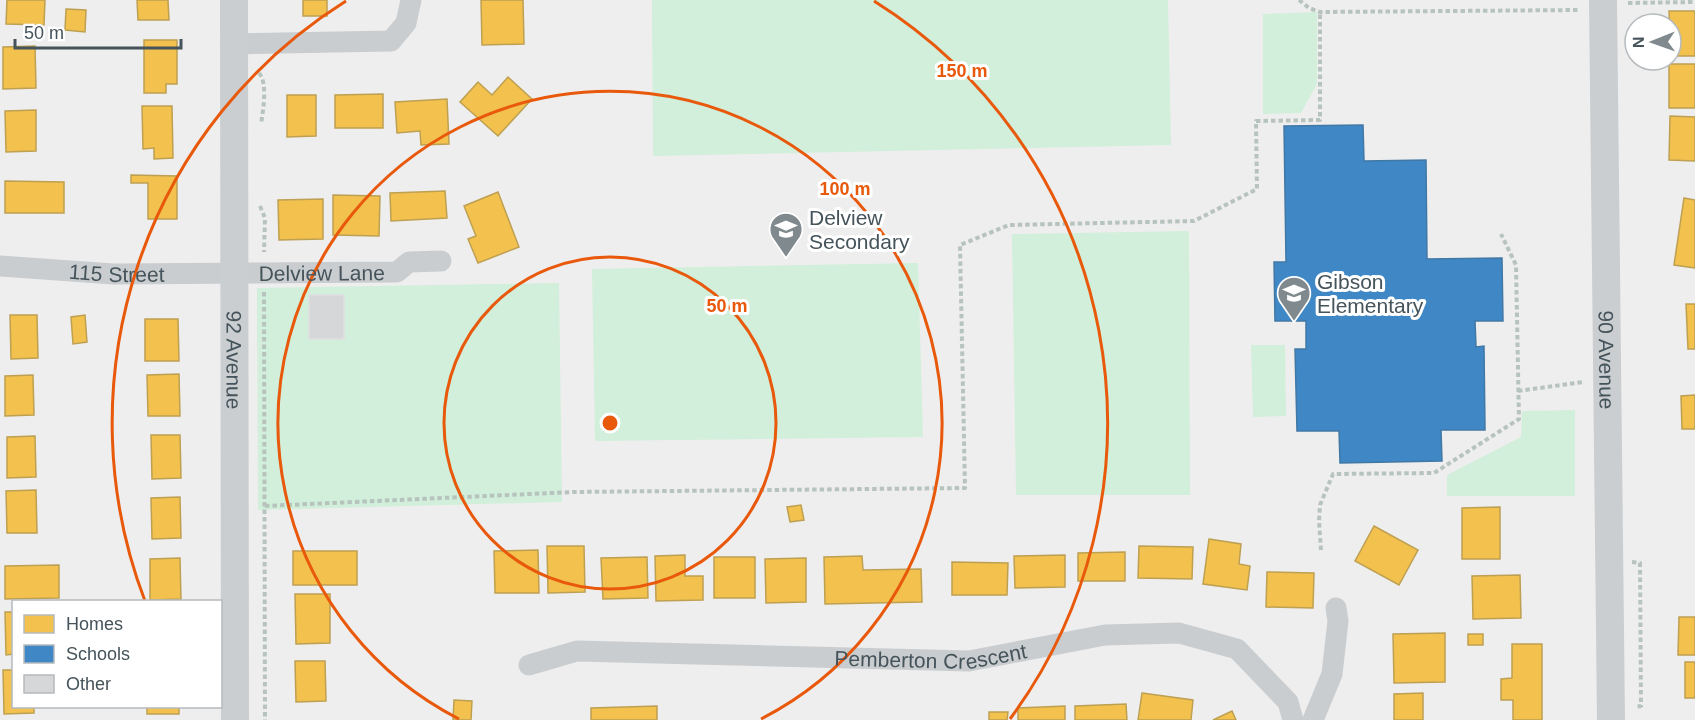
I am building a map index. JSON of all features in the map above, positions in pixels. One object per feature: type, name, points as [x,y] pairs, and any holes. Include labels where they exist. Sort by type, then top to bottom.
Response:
[{"type":"street","name":"92 Avenue","points":[[234,0],[235,720]]},
{"type":"street","points":[[234,44],[391,41],[406,23],[411,0]]},
{"type":"street","name":"90 Avenue","points":[[1604,4],[1622,714]]},
{"type":"street","name":"Delview Lane","points":[[235,274],[397,272],[409,262],[441,261]]},
{"type":"street","name":"115 Street","points":[[0,266],[113,274],[235,274]]},
{"type":"street","points":[[1314,720],[1332,674],[1338,621],[1336,608]]},
{"type":"street","name":"Pemberton Crescent","points":[[529,665],[578,651],[969,661],[1105,635],[1179,633],[1237,650],[1288,702],[1293,720]]},
{"type":"path","points":[[1299,0],[1309,8],[1320,12],[1695,2]]},
{"type":"path","points":[[265,506],[574,492],[965,488],[960,245],[1009,225],[1194,221],[1257,189],[1256,121],[1320,120],[1320,12]]},
{"type":"path","points":[[257,70],[263,77],[264,105],[260,130]]},
{"type":"path","points":[[260,196],[265,218],[264,259]]},
{"type":"path","points":[[1321,550],[1320,505],[1333,474],[1434,473],[1519,419],[1516,265],[1501,234]]},
{"type":"path","points":[[264,284],[265,720]]},
{"type":"path","points":[[1518,391],[1584,382]]},
{"type":"path","points":[[1622,714],[1641,706],[1640,563],[1625,562]]},
{"type":"green space","points":[[652,0],[1168,0],[1171,145],[653,156]]},
{"type":"green space","points":[[1317,12],[1317,84],[1301,113],[1263,114],[1263,14]]},
{"type":"green space","points":[[1189,231],[1190,495],[1016,495],[1012,234]]},
{"type":"green space","points":[[918,263],[923,437],[595,441],[592,269]]},
{"type":"green space","points":[[559,283],[562,502],[258,510],[257,288]]},
{"type":"green space","points":[[1251,345],[1285,345],[1286,416],[1253,417]]},
{"type":"green space","points":[[1575,410],[1575,496],[1447,496],[1447,475],[1521,437],[1522,411]]},
{"type":"building: Homes","points":[[7,0],[45,0],[44,25],[6,24]]},
{"type":"building: Homes","points":[[137,0],[168,0],[169,20],[138,20]]},
{"type":"building: Homes","points":[[303,0],[327,0],[327,16],[303,16]]},
{"type":"building: Homes","points":[[481,0],[523,0],[524,44],[482,45]]},
{"type":"building: Homes","points":[[66,9],[86,10],[85,32],[65,30]]},
{"type":"building: Homes","points":[[1695,11],[1695,56],[1683,56],[1683,12],[1669,12]]},
{"type":"building: Homes","points":[[144,40],[177,40],[177,84],[166,84],[166,93],[144,93]]},
{"type":"building: Homes","points":[[35,46],[36,88],[3,89],[3,47]]},
{"type":"building: Homes","points":[[1683,64],[1695,64],[1695,108],[1669,108],[1669,72],[1683,72]]},
{"type":"building: Homes","points":[[508,77],[532,99],[498,136],[460,102],[478,82],[492,95]]},
{"type":"building: Homes","points":[[383,94],[383,128],[335,128],[335,95]]},
{"type":"building: Homes","points":[[287,95],[316,95],[316,136],[287,137]]},
{"type":"building: Homes","points":[[447,99],[449,144],[421,145],[420,131],[397,133],[395,102]]},
{"type":"building: Homes","points":[[142,106],[172,106],[173,158],[154,159],[154,148],[143,149]]},
{"type":"building: Homes","points":[[36,110],[36,151],[6,152],[5,111]]},
{"type":"building: Homes","points":[[1670,116],[1695,117],[1695,161],[1669,160]]},
{"type":"building: Homes","points":[[131,175],[177,176],[177,219],[148,219],[148,183],[131,183]]},
{"type":"building: Homes","points":[[5,181],[64,182],[64,213],[5,213]]},
{"type":"building: Homes","points":[[445,191],[447,218],[391,221],[390,193]]},
{"type":"building: Homes","points":[[498,192],[519,247],[478,263],[468,239],[476,236],[464,206]]},
{"type":"building: Homes","points":[[333,195],[380,196],[379,236],[333,235]]},
{"type":"building: Homes","points":[[1684,198],[1695,200],[1695,268],[1674,265]]},
{"type":"building: Homes","points":[[323,199],[323,239],[279,240],[278,200]]},
{"type":"building: Homes","points":[[1686,304],[1695,304],[1695,349],[1688,349]]},
{"type":"building: Homes","points":[[10,315],[37,315],[38,358],[11,359]]},
{"type":"building: Homes","points":[[85,315],[87,342],[73,344],[71,317]]},
{"type":"building: Homes","points":[[145,319],[178,319],[179,361],[145,361]]},
{"type":"building: Homes","points":[[179,374],[180,416],[148,416],[147,375]]},
{"type":"building: Homes","points":[[33,375],[34,415],[5,416],[5,376]]},
{"type":"building: Homes","points":[[1695,395],[1695,429],[1682,429],[1681,396]]},
{"type":"building: Homes","points":[[151,435],[180,435],[181,478],[152,479]]},
{"type":"building: Homes","points":[[35,436],[36,477],[7,478],[7,437]]},
{"type":"building: Homes","points":[[36,490],[37,533],[7,533],[6,491]]},
{"type":"building: Homes","points":[[180,497],[181,538],[152,539],[151,498]]},
{"type":"building: Homes","points":[[801,505],[804,520],[790,522],[787,507]]},
{"type":"building: Homes","points":[[1500,507],[1500,559],[1462,559],[1462,508]]},
{"type":"building: Homes","points":[[1374,526],[1418,550],[1399,585],[1355,561]]},
{"type":"building: Homes","points":[[1209,539],[1241,544],[1239,564],[1250,566],[1247,590],[1203,584]]},
{"type":"building: Homes","points":[[547,546],[584,546],[585,592],[548,593]]},
{"type":"building: Homes","points":[[1139,546],[1193,547],[1192,579],[1138,578]]},
{"type":"building: Homes","points":[[538,550],[539,593],[495,593],[494,551]]},
{"type":"building: Homes","points":[[293,551],[357,551],[357,585],[293,585]]},
{"type":"building: Homes","points":[[1125,552],[1125,581],[1078,581],[1078,553]]},
{"type":"building: Homes","points":[[685,555],[685,576],[703,576],[703,600],[656,601],[655,556]]},
{"type":"building: Homes","points":[[1065,555],[1065,587],[1015,588],[1014,556]]},
{"type":"building: Homes","points":[[862,556],[863,570],[921,569],[922,602],[825,604],[824,557]]},
{"type":"building: Homes","points":[[647,557],[648,598],[603,599],[601,558]]},
{"type":"building: Homes","points":[[714,557],[755,557],[755,598],[714,598]]},
{"type":"building: Homes","points":[[180,558],[181,599],[150,600],[150,559]]},
{"type":"building: Homes","points":[[806,558],[806,602],[766,603],[765,559]]},
{"type":"building: Homes","points":[[952,562],[1008,563],[1007,595],[952,595]]},
{"type":"building: Homes","points":[[59,565],[59,598],[5,599],[5,566]]},
{"type":"building: Homes","points":[[1267,572],[1314,573],[1313,608],[1266,607]]},
{"type":"building: Homes","points":[[1520,575],[1521,618],[1473,619],[1472,576]]},
{"type":"building: Homes","points":[[295,594],[330,594],[330,643],[296,644]]},
{"type":"building: Homes","points":[[5,612],[12,612],[12,654],[6,655]]},
{"type":"building: Homes","points":[[1679,617],[1695,617],[1695,655],[1678,655]]},
{"type":"building: Homes","points":[[1445,633],[1445,682],[1394,683],[1393,634]]},
{"type":"building: Homes","points":[[1468,634],[1483,634],[1483,645],[1468,645]]},
{"type":"building: Homes","points":[[1512,644],[1542,644],[1542,720],[1513,720],[1513,700],[1501,700],[1501,679],[1512,678]]},
{"type":"building: Homes","points":[[295,661],[325,661],[326,701],[296,702]]},
{"type":"building: Homes","points":[[1685,662],[1695,662],[1695,698],[1685,698]]},
{"type":"building: Homes","points":[[3,670],[12,670],[12,708],[34,708],[34,713],[4,714]]},
{"type":"building: Homes","points":[[1142,693],[1193,700],[1191,720],[1138,720]]},
{"type":"building: Homes","points":[[1423,693],[1423,720],[1394,720],[1394,694]]},
{"type":"building: Homes","points":[[454,700],[472,701],[471,720],[453,720]]},
{"type":"building: Homes","points":[[1126,704],[1127,720],[1075,720],[1075,706]]},
{"type":"building: Homes","points":[[657,706],[657,720],[591,720],[591,708]]},
{"type":"building: Homes","points":[[1065,706],[1065,720],[1018,720],[1018,708]]},
{"type":"building: Homes","points":[[147,708],[179,708],[179,714],[147,714]]},
{"type":"building: Homes","points":[[1232,711],[1236,720],[1213,720]]},
{"type":"building: Homes","points":[[989,712],[1008,712],[1007,720],[989,720]]},
{"type":"building: Schools","points":[[1363,125],[1364,161],[1426,160],[1427,259],[1502,258],[1503,321],[1475,321],[1476,347],[1484,346],[1485,430],[1441,430],[1442,461],[1340,463],[1339,431],[1297,431],[1295,349],[1306,349],[1306,321],[1275,321],[1274,262],[1286,262],[1284,126]]},
{"type":"building: Other","points":[[309,295],[344,295],[344,339],[309,339]]},
{"type":"place","name":"Delview Secondary","points":[[786,258]]},
{"type":"place","name":"Gibson Elementary","points":[[1294,322]]}]
